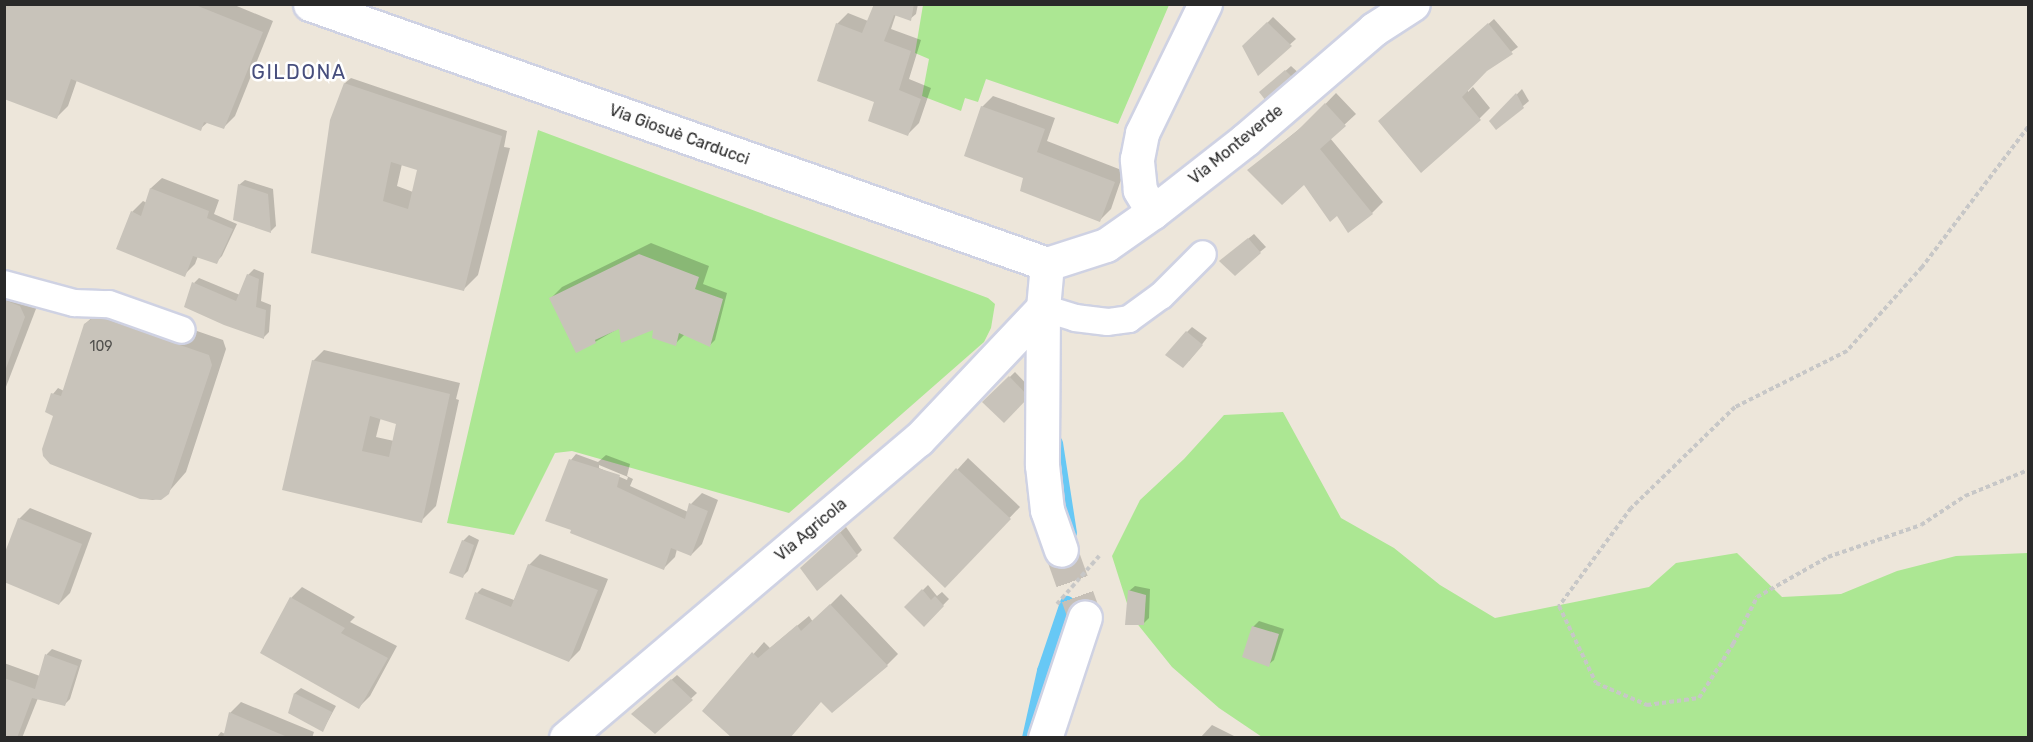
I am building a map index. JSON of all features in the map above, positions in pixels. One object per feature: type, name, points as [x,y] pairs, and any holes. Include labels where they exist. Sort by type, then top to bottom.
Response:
[{"type":"street","name":"Via Giosuè Carducci","points":[[310,4],[1047,264]]},
{"type":"street","points":[[1153,212],[1140,190],[1137,159],[1142,133],[1205,4]]},
{"type":"street","name":"Via Monteverde","points":[[1047,264],[1106,245],[1153,212],[1245,140],[1374,29],[1413,4]]},
{"type":"street","points":[[1047,264],[1042,308],[1042,465],[1047,510],[1061,550]]},
{"type":"street","name":"Via Agricola","points":[[566,738],[918,440],[1042,308]]},
{"type":"street","points":[[1046,738],[1071,610]]},
{"type":"lane","points":[[1042,308],[1075,318],[1108,322],[1130,319],[1161,296],[1203,254]]},
{"type":"lane","points":[[4,284],[74,303],[109,304],[182,330]]},
{"type":"path","points":[[2028,127],[1922,267],[1847,351],[1735,407],[1631,508],[1559,606],[1596,683],[1647,705],[1699,698],[1733,644],[1757,597],[1828,556],[1921,525],[1965,496],[2028,470]]},
{"type":"path","points":[[1071,610],[1101,554]]},
{"type":"green space","points":[[923,4],[1169,5],[1118,124],[986,79],[978,102],[965,98],[961,111],[922,96],[929,59],[915,53]]},
{"type":"green space","points":[[538,130],[988,298],[995,304],[991,328],[984,342],[789,513],[572,451],[555,453],[514,535],[447,523]]},
{"type":"green space","points":[[1283,412],[1341,518],[1394,548],[1440,585],[1495,618],[1649,587],[1676,563],[1737,553],[1782,597],[1841,594],[1897,571],[1956,556],[2028,553],[2028,737],[1262,737],[1219,708],[1172,667],[1131,616],[1112,556],[1140,500],[1184,459],[1224,415]]},
{"type":"building","points":[[4,4],[193,4],[263,32],[224,129],[204,122],[201,131],[71,79],[57,119],[4,99]]},
{"type":"building","points":[[874,4],[914,4],[911,21],[894,15],[884,41],[911,51],[899,90],[921,99],[908,136],[868,121],[874,102],[817,81],[836,23],[862,33]]},
{"type":"building","points":[[1267,22],[1292,46],[1258,76],[1242,46]]},
{"type":"building","points":[[1488,23],[1513,54],[1487,71],[1462,97],[1481,120],[1421,173],[1378,121]]},
{"type":"building","points":[[1285,70],[1297,82],[1270,106],[1259,92]]},
{"type":"building","points":[[344,83],[502,136],[464,291],[311,253],[330,120]],"holes":[[[391,162],[417,170],[408,209],[383,201]]]},
{"type":"building","points":[[1516,93],[1524,108],[1496,130],[1489,121]]},
{"type":"building","points":[[1325,103],[1346,126],[1320,149],[1373,214],[1348,233],[1337,216],[1330,222],[1304,185],[1282,205],[1247,170],[1297,131]]},
{"type":"building","points":[[981,106],[1045,129],[1037,152],[1115,182],[1100,222],[1020,191],[1023,178],[964,156]]},
{"type":"building","points":[[238,184],[268,194],[271,233],[233,220]]},
{"type":"building","points":[[150,188],[209,211],[207,218],[233,229],[217,264],[193,256],[185,277],[116,249],[131,211],[141,216]]},
{"type":"building","points":[[1248,238],[1261,253],[1235,276],[1219,261]]},
{"type":"building","points":[[639,254],[699,277],[695,289],[723,299],[710,347],[679,333],[676,346],[652,338],[653,330],[621,343],[619,329],[595,340],[596,343],[576,353],[549,298]]},
{"type":"building","points":[[247,274],[259,279],[256,307],[266,310],[264,339],[224,325],[184,307],[192,282],[236,301]]},
{"type":"building","points":[[4,300],[20,306],[25,317],[5,371]]},
{"type":"building","points":[[96,316],[209,355],[212,365],[169,494],[161,500],[140,499],[50,464],[43,456],[42,449],[53,416],[45,412],[51,393],[61,396],[84,324]]},
{"type":"building","points":[[1186,331],[1203,345],[1183,368],[1165,355]]},
{"type":"building","points":[[312,360],[450,394],[422,523],[282,490]],"holes":[[[370,416],[396,424],[389,457],[362,451]]]},
{"type":"building","points":[[1009,376],[1029,397],[1004,423],[982,402]]},
{"type":"building","points":[[569,459],[620,475],[617,487],[685,519],[689,503],[708,511],[691,556],[671,548],[664,570],[545,521]]},
{"type":"building","points":[[956,468],[1011,519],[945,588],[893,538]]},
{"type":"building","points":[[18,518],[82,544],[59,605],[4,582],[4,555]]},
{"type":"building","points":[[840,532],[858,556],[817,591],[800,568]]},
{"type":"building","points":[[462,540],[474,545],[463,578],[449,573]]},
{"type":"building","points":[[528,564],[598,590],[569,662],[465,619],[475,592],[511,607]]},
{"type":"building","points":[[922,589],[931,600],[935,596],[944,606],[924,627],[904,607]]},
{"type":"building","points":[[1128,590],[1146,595],[1144,625],[1125,625]]},
{"type":"building","points":[[290,597],[345,628],[341,633],[388,658],[359,709],[260,653]]},
{"type":"building","points":[[830,604],[888,666],[832,713],[821,702],[790,738],[732,738],[702,711],[752,652],[758,658],[797,625],[801,631]]},
{"type":"building","points":[[1252,626],[1279,634],[1269,667],[1242,657]]},
{"type":"building","points":[[45,654],[78,666],[65,706],[32,698],[17,738],[4,738],[4,678],[35,689]]},
{"type":"building","points":[[671,679],[693,700],[655,734],[631,714]]},
{"type":"building","points":[[294,693],[332,712],[323,732],[288,713]]},
{"type":"building","points":[[229,712],[273,731],[290,738],[223,738]]},
{"type":"waterway","points":[[1056,443],[1070,533]]},
{"type":"waterway","points":[[1029,738],[1044,671],[1067,603]]},
{"type":"tunnel","points":[[1061,550],[1085,617]]},
{"type":"district","name":"GILDONA","points":[[299,72]]}]
